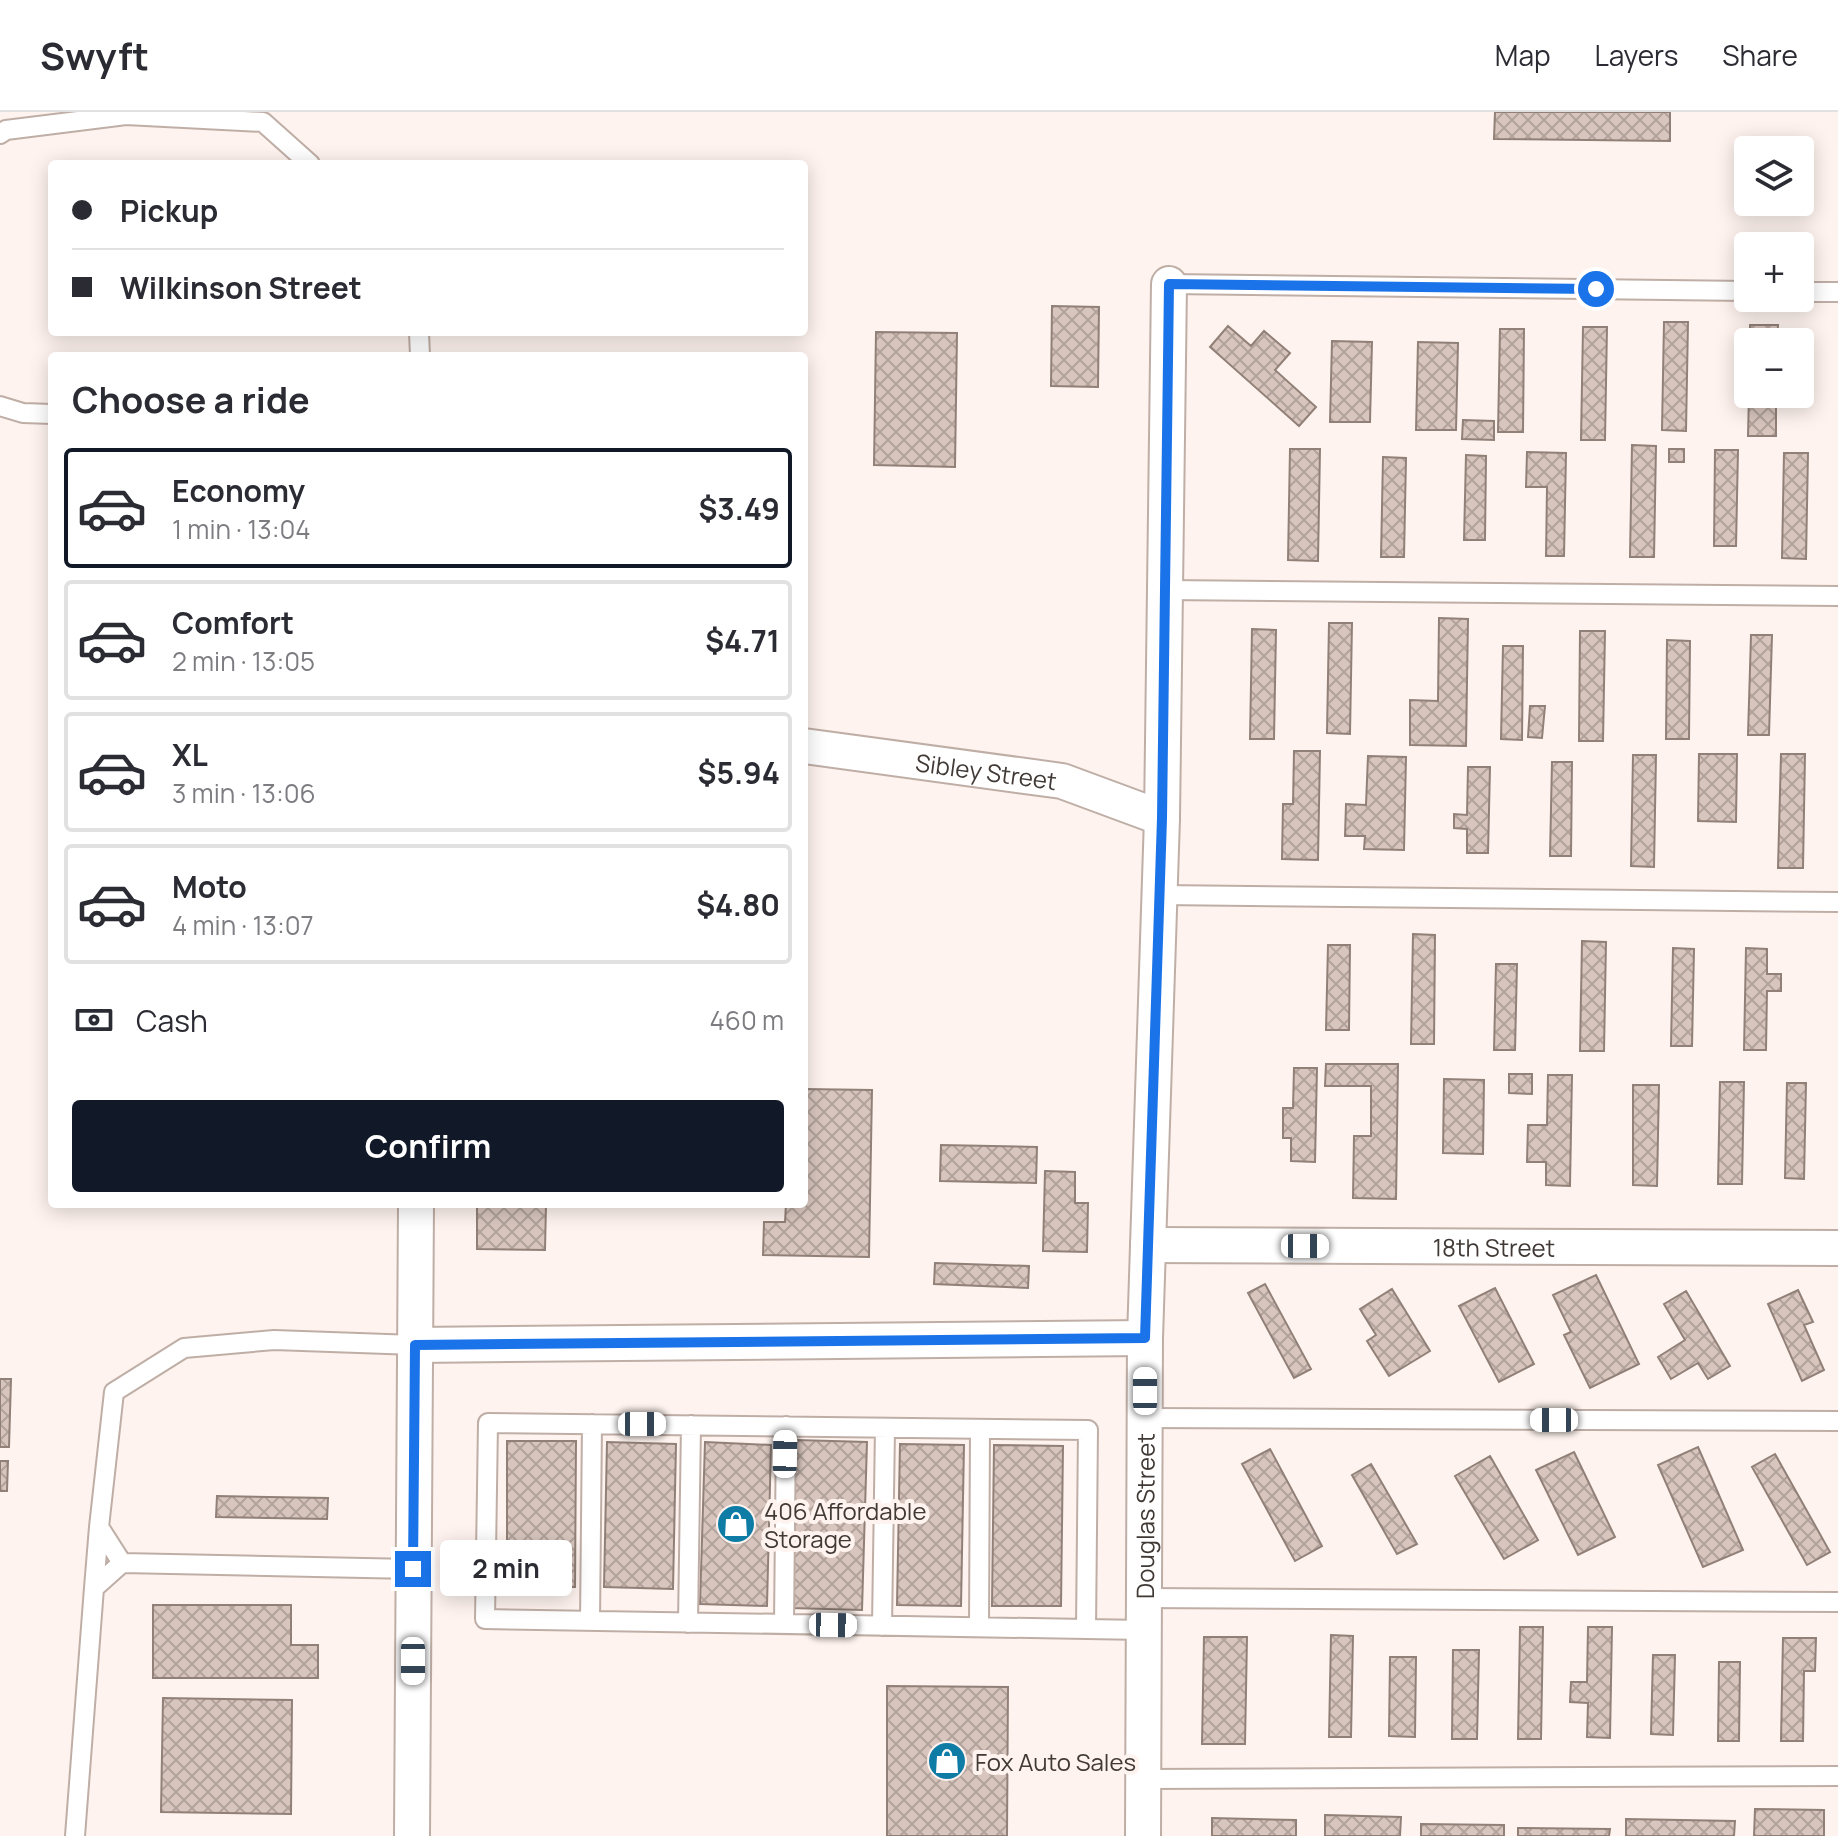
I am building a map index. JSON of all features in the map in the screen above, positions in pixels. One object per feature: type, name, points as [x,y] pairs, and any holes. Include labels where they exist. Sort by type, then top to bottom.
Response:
[{"type":"street","name":"Douglas Street","points":[[1143,1836],[1145,1338],[1162,818],[1169,284]]},
{"type":"street","name":"Sibley Street","points":[[808,747],[1062,781],[1162,818]]},
{"type":"street","points":[[412,1836],[416,1208]]},
{"type":"street","name":"18th Street","points":[[1148,1245],[1838,1248]]},
{"type":"street","points":[[415,1345],[1145,1338]]},
{"type":"lane","points":[[0,134],[6,130],[126,115],[263,122],[306,160]]},
{"type":"lane","points":[[1169,284],[1734,291]]},
{"type":"lane","points":[[1814,292],[1838,292]]},
{"type":"lane","points":[[0,406],[23,413],[48,414]]},
{"type":"lane","points":[[1165,590],[1838,596]]},
{"type":"lane","points":[[1160,895],[1838,902]]},
{"type":"lane","points":[[75,1836],[99,1527],[114,1392],[184,1348],[274,1340],[415,1345]]},
{"type":"lane","points":[[1145,1418],[1838,1421]]},
{"type":"lane","points":[[1086,1629],[1088,1430],[488,1423],[485,1619],[1086,1629],[1144,1614],[1838,1602]]},
{"type":"lane","points":[[590,1621],[592,1424]]},
{"type":"lane","points":[[688,1623],[691,1425]]},
{"type":"lane","points":[[784,1624],[786,1426]]},
{"type":"lane","points":[[882,1626],[885,1428]]},
{"type":"lane","points":[[979,1627],[980,1429]]},
{"type":"lane","points":[[99,1527],[122,1563]]},
{"type":"lane","points":[[94,1588],[122,1563],[413,1569]]},
{"type":"lane","points":[[1143,1779],[1838,1776]]},
{"type":"building","points":[[1495,112],[1670,112],[1670,141],[1494,139]]},
{"type":"building","points":[[1052,306],[1099,307],[1098,387],[1051,386]]},
{"type":"building","points":[[1664,322],[1688,322],[1686,431],[1662,430]]},
{"type":"building","points":[[1750,325],[1778,325],[1778,328],[1750,328]]},
{"type":"building","points":[[1228,326],[1251,346],[1264,331],[1290,353],[1275,370],[1316,407],[1299,426],[1210,347]]},
{"type":"building","points":[[1583,327],[1607,327],[1605,440],[1581,440]]},
{"type":"building","points":[[1500,329],[1524,329],[1523,432],[1498,432]]},
{"type":"building","points":[[876,332],[957,333],[955,467],[874,465]]},
{"type":"building","points":[[1332,341],[1372,342],[1370,422],[1330,422]]},
{"type":"building","points":[[1418,342],[1458,343],[1456,430],[1416,430]]},
{"type":"building","points":[[1749,408],[1776,408],[1776,436],[1748,436]]},
{"type":"building","points":[[1463,420],[1494,421],[1494,440],[1462,439]]},
{"type":"building","points":[[1632,445],[1656,446],[1654,557],[1630,557]]},
{"type":"building","points":[[1290,449],[1320,449],[1318,561],[1288,560]]},
{"type":"building","points":[[1669,449],[1684,449],[1684,462],[1669,462]]},
{"type":"building","points":[[1715,450],[1738,450],[1736,546],[1714,546]]},
{"type":"building","points":[[1527,452],[1566,453],[1564,556],[1546,556],[1547,487],[1526,487]]},
{"type":"building","points":[[1784,453],[1808,453],[1806,559],[1782,558]]},
{"type":"building","points":[[1466,455],[1486,456],[1485,540],[1464,540]]},
{"type":"building","points":[[1383,457],[1406,458],[1404,557],[1381,557]]},
{"type":"building","points":[[1439,618],[1468,619],[1466,746],[1410,745],[1410,700],[1438,701]]},
{"type":"building","points":[[1329,623],[1352,623],[1350,734],[1327,733]]},
{"type":"building","points":[[1252,629],[1276,630],[1274,739],[1250,739]]},
{"type":"building","points":[[1580,631],[1605,631],[1603,741],[1579,741]]},
{"type":"building","points":[[1751,635],[1772,635],[1769,735],[1748,735]]},
{"type":"building","points":[[1667,640],[1690,641],[1689,739],[1666,739]]},
{"type":"building","points":[[1503,646],[1523,646],[1522,740],[1501,739]]},
{"type":"building","points":[[1530,706],[1545,706],[1542,738],[1528,737]]},
{"type":"building","points":[[1294,751],[1320,751],[1318,860],[1282,859],[1283,804],[1293,804]]},
{"type":"building","points":[[1699,754],[1737,754],[1736,822],[1698,821]]},
{"type":"building","points":[[1781,754],[1805,754],[1803,868],[1778,868]]},
{"type":"building","points":[[1633,755],[1656,755],[1654,867],[1631,866]]},
{"type":"building","points":[[1368,756],[1406,757],[1404,850],[1364,849],[1365,836],[1345,836],[1346,804],[1366,805]]},
{"type":"building","points":[[1552,762],[1572,762],[1571,856],[1550,856]]},
{"type":"building","points":[[1468,767],[1490,767],[1488,853],[1467,853],[1467,829],[1454,828],[1454,814],[1467,815]]},
{"type":"building","points":[[1413,934],[1435,935],[1434,1044],[1411,1044]]},
{"type":"building","points":[[1582,941],[1606,942],[1604,1051],[1580,1051]]},
{"type":"building","points":[[1328,945],[1350,945],[1349,1030],[1326,1030]]},
{"type":"building","points":[[1673,948],[1694,949],[1692,1046],[1671,1046]]},
{"type":"building","points":[[1746,948],[1767,949],[1767,974],[1781,974],[1781,991],[1767,991],[1766,1050],[1744,1050]]},
{"type":"building","points":[[1496,964],[1517,964],[1515,1050],[1494,1050]]},
{"type":"building","points":[[1326,1064],[1398,1064],[1396,1199],[1353,1198],[1354,1136],[1371,1136],[1371,1086],[1325,1086]]},
{"type":"building","points":[[1294,1068],[1317,1068],[1315,1162],[1291,1161],[1291,1138],[1283,1138],[1283,1108],[1293,1108]]},
{"type":"building","points":[[1509,1074],[1532,1074],[1532,1094],[1509,1093]]},
{"type":"building","points":[[1548,1075],[1572,1075],[1570,1186],[1546,1185],[1546,1162],[1527,1162],[1528,1125],[1547,1125]]},
{"type":"building","points":[[1444,1079],[1484,1080],[1483,1154],[1443,1153]]},
{"type":"building","points":[[1720,1082],[1744,1082],[1742,1184],[1718,1184]]},
{"type":"building","points":[[1787,1083],[1806,1083],[1804,1179],[1785,1178]]},
{"type":"building","points":[[1633,1085],[1659,1085],[1657,1186],[1633,1185]]},
{"type":"building","points":[[808,1089],[872,1090],[869,1257],[763,1255],[764,1222],[785,1222],[786,1208],[808,1208]]},
{"type":"building","points":[[941,1145],[1037,1147],[1036,1183],[940,1181]]},
{"type":"building","points":[[1045,1171],[1075,1172],[1075,1203],[1088,1203],[1087,1252],[1043,1251]]},
{"type":"building","points":[[477,1208],[546,1208],[545,1250],[477,1249]]},
{"type":"building","points":[[935,1263],[1029,1266],[1028,1288],[934,1284]]},
{"type":"building","points":[[1596,1275],[1639,1364],[1590,1388],[1564,1335],[1571,1332],[1553,1295]]},
{"type":"building","points":[[1265,1284],[1311,1369],[1294,1378],[1248,1293]]},
{"type":"building","points":[[1495,1288],[1534,1364],[1499,1382],[1459,1306]]},
{"type":"building","points":[[1392,1289],[1430,1351],[1389,1376],[1367,1341],[1376,1335],[1360,1309]]},
{"type":"building","points":[[1798,1290],[1813,1322],[1804,1325],[1824,1370],[1802,1381],[1768,1304]]},
{"type":"building","points":[[1686,1291],[1730,1366],[1708,1379],[1698,1363],[1671,1379],[1658,1357],[1685,1340],[1664,1304]]},
{"type":"building","points":[[0,1379],[11,1379],[9,1447],[0,1447]]},
{"type":"building","points":[[796,1440],[867,1442],[862,1610],[791,1608]]},
{"type":"building","points":[[507,1441],[576,1441],[575,1587],[507,1587]]},
{"type":"building","points":[[607,1442],[676,1444],[673,1589],[604,1587]]},
{"type":"building","name":"406 Affordable Storage","points":[[705,1442],[771,1445],[767,1606],[700,1604]]},
{"type":"building","points":[[900,1444],[964,1445],[961,1606],[897,1605]]},
{"type":"building","points":[[994,1445],[1063,1446],[1061,1606],[992,1606]]},
{"type":"building","points":[[1698,1447],[1743,1550],[1703,1567],[1658,1465]]},
{"type":"building","points":[[1270,1449],[1322,1546],[1295,1561],[1242,1464]]},
{"type":"building","points":[[1574,1452],[1615,1537],[1578,1555],[1536,1470]]},
{"type":"building","points":[[1775,1454],[1830,1552],[1807,1565],[1752,1467]]},
{"type":"building","points":[[1490,1456],[1538,1540],[1504,1559],[1455,1476]]},
{"type":"building","points":[[0,1461],[8,1461],[7,1491],[0,1491]]},
{"type":"building","points":[[1371,1464],[1417,1544],[1397,1554],[1352,1475]]},
{"type":"building","points":[[217,1496],[328,1498],[327,1519],[216,1517]]},
{"type":"building","points":[[153,1605],[291,1605],[291,1645],[318,1645],[318,1678],[153,1678]]},
{"type":"building","points":[[1520,1627],[1543,1627],[1541,1739],[1518,1739]]},
{"type":"building","points":[[1588,1627],[1612,1627],[1610,1738],[1587,1737],[1588,1703],[1570,1702],[1571,1682],[1587,1682]]},
{"type":"building","points":[[1331,1635],[1353,1636],[1351,1737],[1329,1737]]},
{"type":"building","points":[[1204,1637],[1247,1637],[1245,1744],[1202,1744]]},
{"type":"building","points":[[1783,1638],[1816,1638],[1815,1671],[1804,1671],[1803,1741],[1781,1741]]},
{"type":"building","points":[[1453,1650],[1479,1650],[1477,1739],[1452,1739]]},
{"type":"building","points":[[1653,1655],[1675,1655],[1673,1735],[1651,1734]]},
{"type":"building","points":[[1390,1657],[1416,1657],[1415,1737],[1389,1736]]},
{"type":"building","points":[[1719,1662],[1740,1662],[1739,1741],[1718,1741]]},
{"type":"building","name":"Fox Auto Sales","points":[[887,1686],[1008,1687],[1007,1836],[887,1836]]},
{"type":"building","points":[[163,1698],[292,1700],[291,1814],[161,1812]]},
{"type":"building","points":[[1755,1809],[1824,1810],[1824,1836],[1754,1836]]},
{"type":"building","points":[[1325,1815],[1401,1817],[1400,1836],[1325,1836]]},
{"type":"building","points":[[1212,1818],[1296,1820],[1296,1836],[1212,1836]]},
{"type":"building","points":[[1626,1819],[1735,1821],[1734,1836],[1626,1836]]},
{"type":"building","points":[[1421,1824],[1504,1825],[1504,1836],[1421,1836]]},
{"type":"building","points":[[1518,1828],[1610,1829],[1609,1836],[1518,1836]]},
{"type":"place","name":"406 Affordable Storage","points":[[736,1524]]},
{"type":"place","name":"Fox Auto Sales","points":[[947,1761]]},
{"type":"route","points":[[413,1569],[415,1345],[1145,1338],[1162,818],[1169,284],[1596,289]]}]
